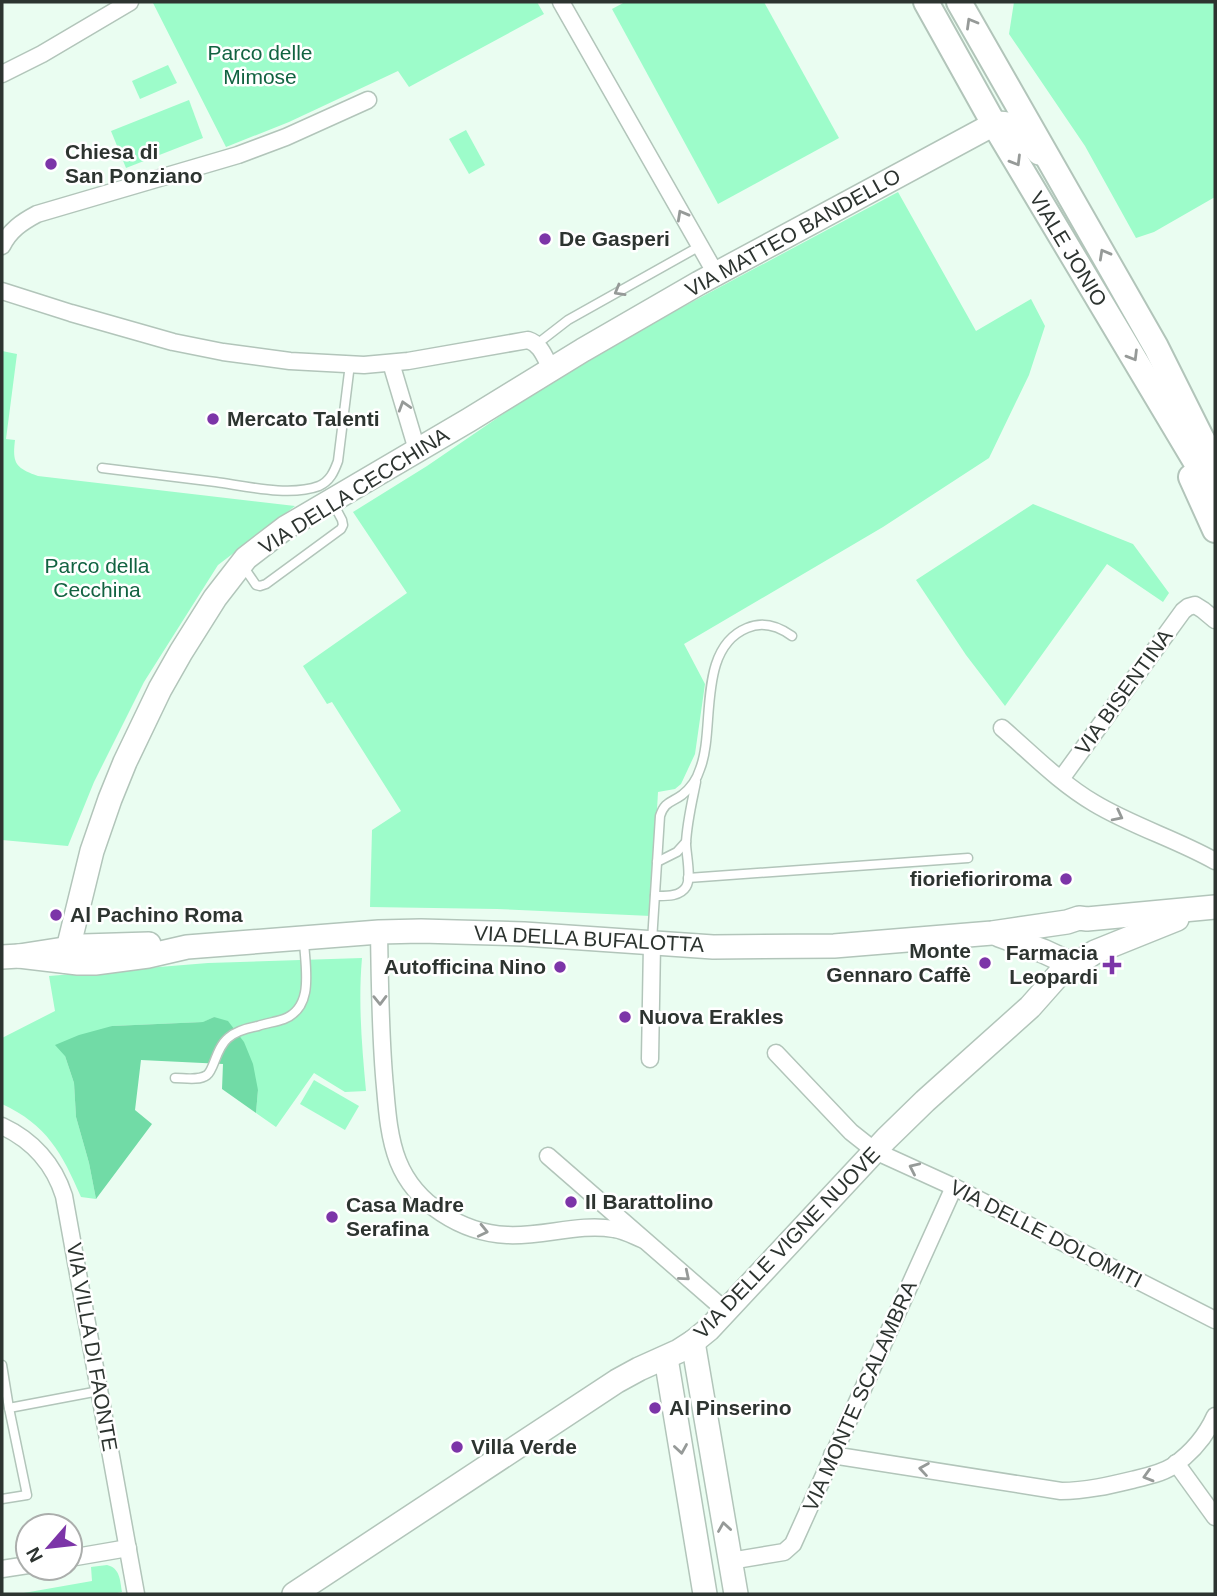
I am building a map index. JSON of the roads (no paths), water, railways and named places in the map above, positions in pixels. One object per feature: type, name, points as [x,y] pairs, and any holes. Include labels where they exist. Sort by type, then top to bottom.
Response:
[{"type":"main road","name":"VIALE JONIO","points":[[926,2],[994,124],[1215,494]]},
{"type":"main road","name":"VIALE JONIO","points":[[959,2],[1156,347],[1215,463]]},
{"type":"main road","points":[[1154,393],[1215,530]]},
{"type":"street","points":[[2,74],[130,2]]},
{"type":"street","points":[[561,2],[716,274]]},
{"type":"street","points":[[956,56],[971,72],[979,76],[997,69]]},
{"type":"street","points":[[2,246],[17,226],[37,214],[238,155],[286,138],[368,100]]},
{"type":"street","points":[[994,124],[1007,123],[1015,127],[1058,173]]},
{"type":"street","name":"VIA MATTEO BANDELLO","points":[[594,344],[716,274],[994,124]]},
{"type":"street","points":[[2,291],[80,316],[198,347],[276,359],[350,364],[391,362],[532,341],[537,344],[551,369]]},
{"type":"street","name":"VIA DELLA CECCHINA","points":[[67,955],[96,839],[125,762],[181,652],[215,598],[241,564],[277,533],[594,344]]},
{"type":"street","points":[[391,362],[417,450]]},
{"type":"street","name":"VIA BISENTINA","points":[[1061,779],[1181,614],[1188,607],[1198,606],[1215,620]]},
{"type":"street","points":[[1002,728],[1061,779],[1096,804],[1215,861]]},
{"type":"street","points":[[992,933],[1065,961],[1084,959],[1095,951],[1209,908]]},
{"type":"street","name":"VIA DELLA BUFALOTTA","points":[[10,957],[67,955],[89,963],[118,961],[187,947],[379,932],[524,934],[713,947],[820,946],[992,933],[1077,921],[1209,908]]},
{"type":"street","points":[[1065,961],[1054,946],[1054,937],[1058,930],[1077,921],[1097,927],[1101,937],[1095,951]]},
{"type":"street","points":[[379,932],[381,1028],[387,1108],[395,1153],[411,1183],[448,1217],[481,1231],[521,1235],[596,1227],[622,1230],[643,1240]]},
{"type":"street","points":[[650,1059],[652,944]]},
{"type":"street","name":"VIA DELLE VIGNE NUOVE","points":[[294,1594],[617,1381],[693,1342],[726,1311],[925,1101],[1030,1007],[1065,961]]},
{"type":"street","name":"VIA DELLE DOLOMITI","points":[[776,1053],[851,1132],[875,1151],[954,1187],[1215,1320]]},
{"type":"street","name":"VIA VILLA DI FAONTE","points":[[2,1126],[29,1142],[47,1161],[60,1183],[74,1246],[136,1594]]},
{"type":"street","points":[[548,1156],[726,1311]]},
{"type":"street","name":"VIA MONTE SCALAMBRA","points":[[730,1561],[784,1552],[791,1547],[954,1187]]},
{"type":"street","points":[[693,1342],[736,1594]]},
{"type":"street","points":[[666,1358],[705,1594]]},
{"type":"street","points":[[832,1455],[1071,1491],[1110,1486],[1168,1469],[1202,1438],[1215,1416]]},
{"type":"street","points":[[1176,1463],[1215,1517]]},
{"type":"street","points":[[84,1556],[128,1548]]},
{"type":"lane","points":[[537,344],[568,320],[700,246]]},
{"type":"lane","points":[[102,468],[276,490],[320,486],[328,481],[338,461],[350,364]]},
{"type":"lane","points":[[241,564],[256,585],[266,583],[341,529],[342,520],[331,501]]},
{"type":"lane","points":[[655,897],[673,896],[687,887],[688,823],[705,749],[708,702],[718,659],[735,634],[748,627],[761,624],[774,626],[792,636]]},
{"type":"lane","points":[[652,944],[660,816],[664,806],[691,788],[698,776]]},
{"type":"lane","points":[[657,862],[677,852],[687,842]]},
{"type":"lane","points":[[688,877],[968,858]]},
{"type":"lane","points":[[175,1078],[206,1076],[211,1070],[218,1049],[228,1037],[241,1030],[285,1019],[296,1013],[307,987],[303,938]]},
{"type":"lane","points":[[2,1365],[27,1495],[2,1499]]},
{"type":"lane","points":[[9,1408],[99,1391]]},
{"type":"place","name":"Chiesa di San Ponziano","points":[[51,164]]},
{"type":"place","name":"De Gasperi","points":[[545,239]]},
{"type":"place","name":"Mercato Talenti","points":[[213,419]]},
{"type":"place","name":"fioriefioriroma","points":[[1066,879]]},
{"type":"place","name":"Al Pachino Roma","points":[[56,915]]},
{"type":"place","name":"Monte Gennaro Caffè","points":[[985,963]]},
{"type":"place","name":"Farmacia Leopardi","points":[[1112,965]]},
{"type":"place","name":"Autofficina Nino","points":[[560,967]]},
{"type":"place","name":"Nuova Erakles","points":[[625,1017]]},
{"type":"place","name":"Il Barattolino","points":[[571,1202]]},
{"type":"place","name":"Casa Madre Serafina","points":[[332,1217]]},
{"type":"place","name":"Al Pinserino","points":[[655,1408]]},
{"type":"place","name":"Villa Verde","points":[[457,1447]]},
{"type":"park label","name":"Parco delle Mimose","points":[[260,65]]},
{"type":"park label","name":"Parco della Cecchina","points":[[97,578]]}]
